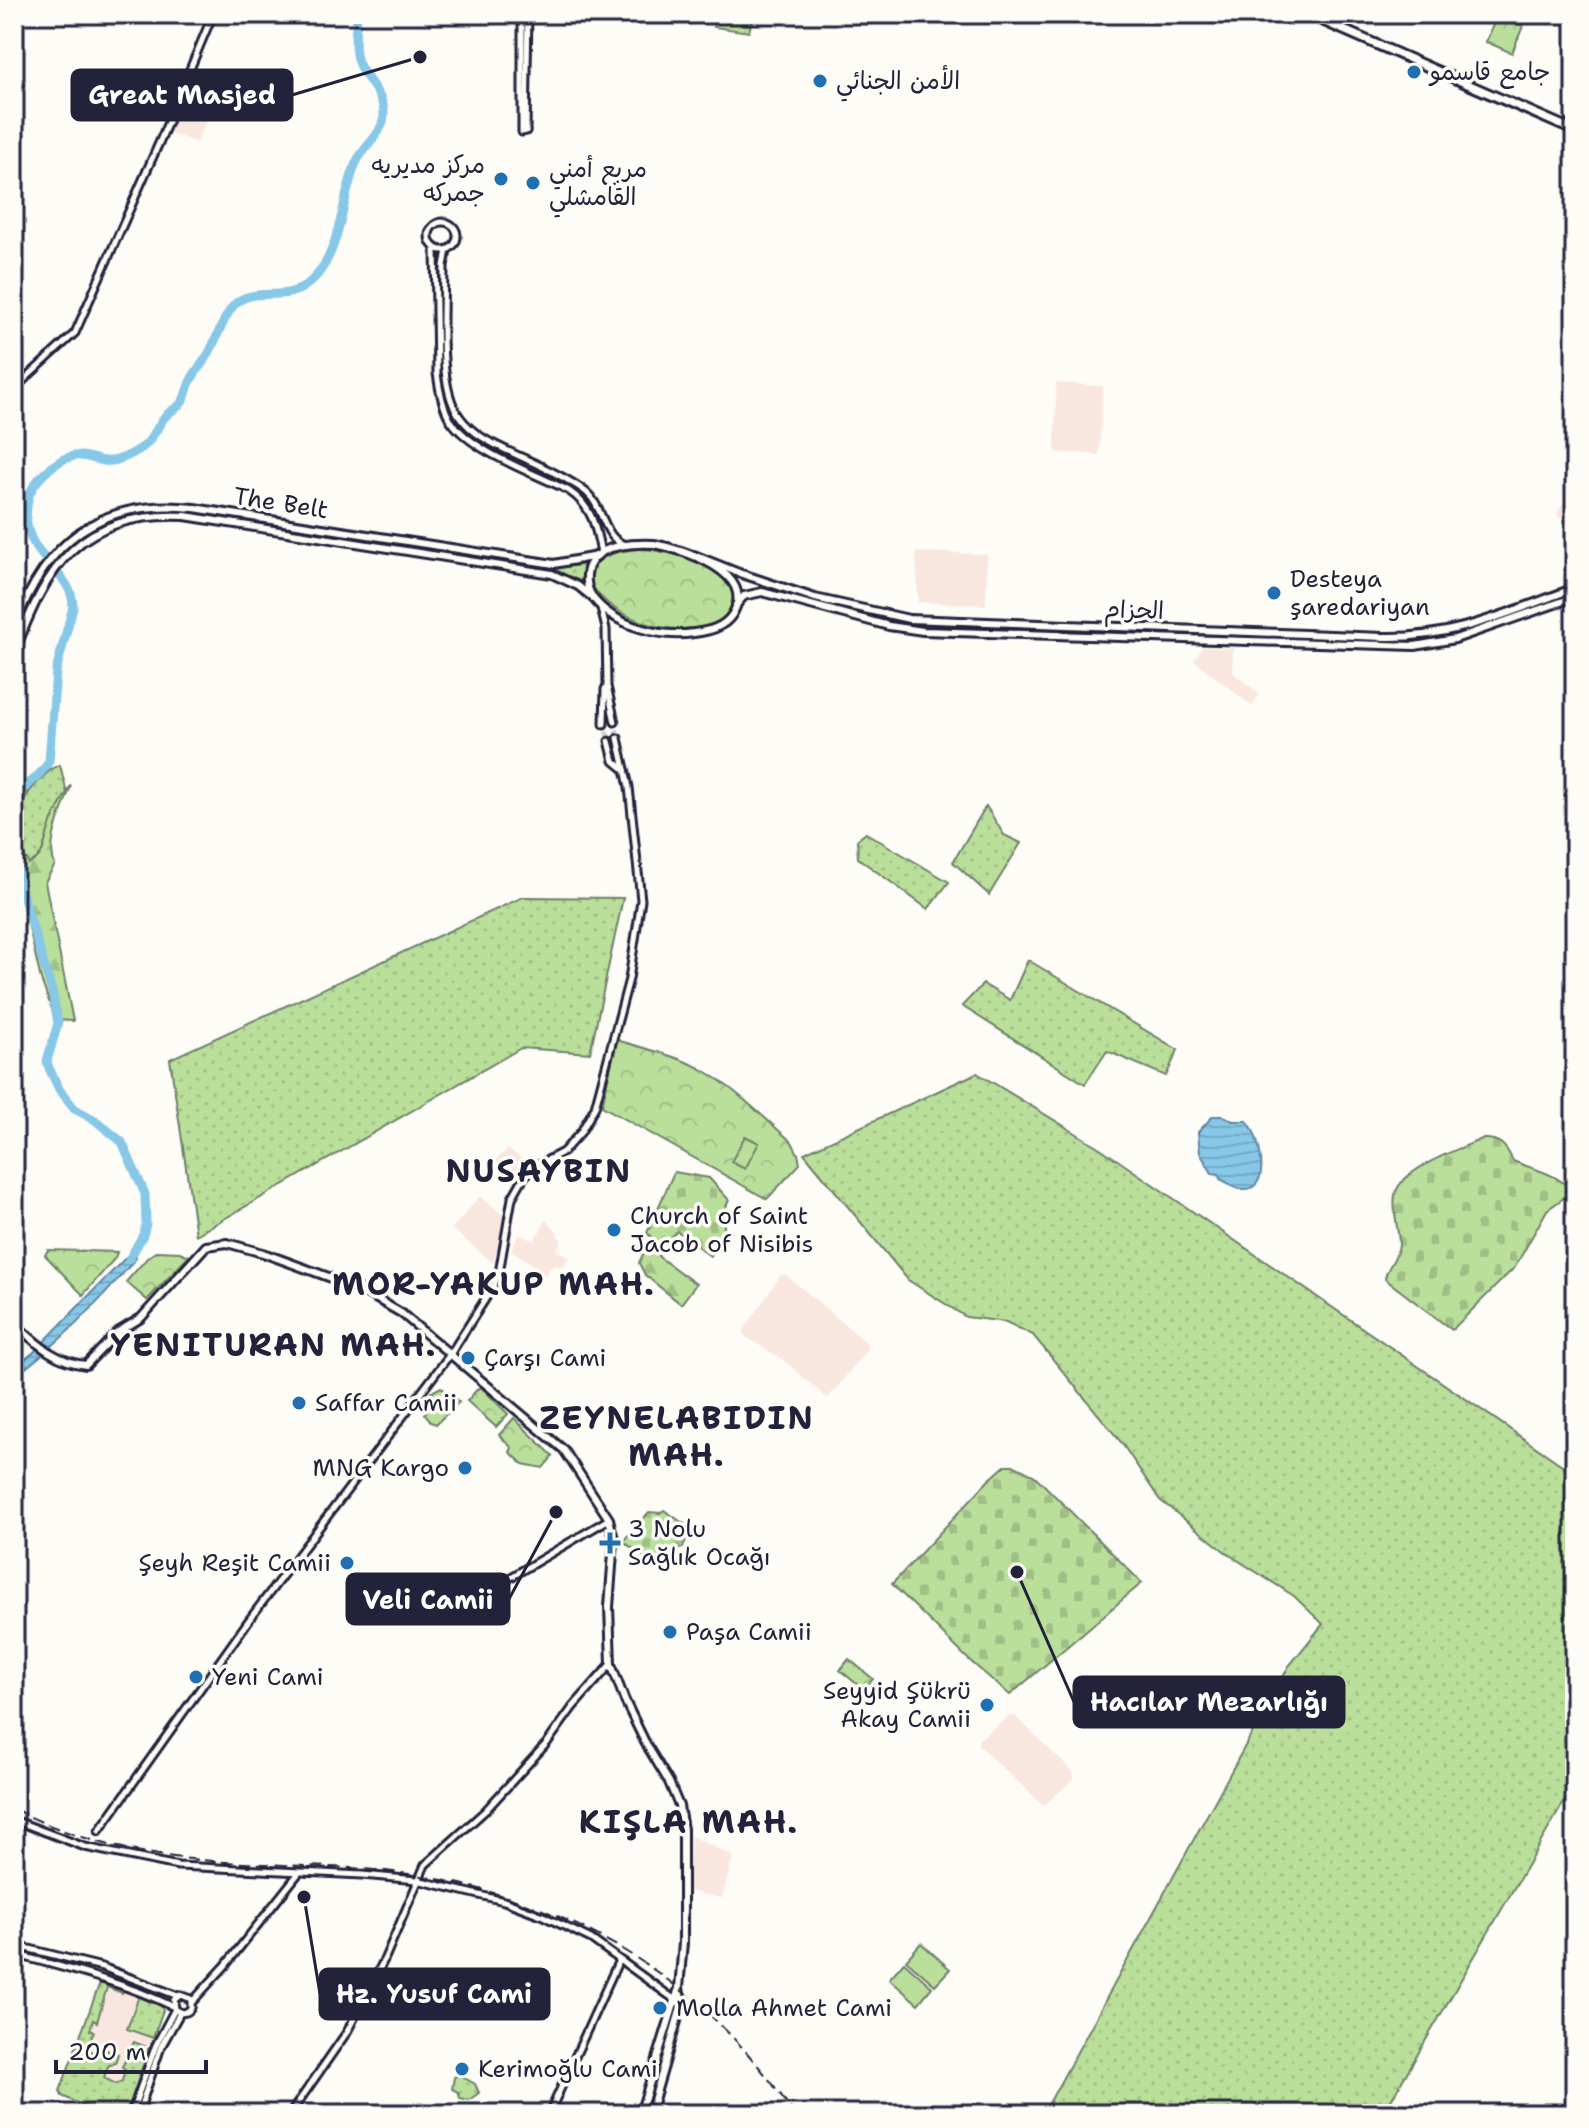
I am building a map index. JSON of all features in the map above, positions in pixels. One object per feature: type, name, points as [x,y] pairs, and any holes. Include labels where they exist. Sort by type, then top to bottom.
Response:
[{"type":"main road","points":[[1307,14],[1575,131]]},
{"type":"main road","name":"The Belt","points":[[14,628],[37,576],[76,535],[99,521],[125,511],[163,506],[554,564],[599,554]]},
{"type":"main road","name":"The Belt","points":[[14,654],[34,601],[58,565],[79,545],[118,523],[147,516],[185,516],[552,574],[578,586],[596,601]]},
{"type":"main road","points":[[654,544],[694,555],[720,570],[736,592],[736,605],[731,617],[722,626],[694,633],[657,632],[629,623],[596,601],[589,591],[587,576],[599,554],[625,546],[654,544]]},
{"type":"main road","name":"الحزام","points":[[694,555],[784,589],[862,610],[924,620],[1368,637],[1425,636],[1463,628],[1575,588]]},
{"type":"main road","points":[[50,559],[58,565]]},
{"type":"main road","name":"الحزام","points":[[736,605],[744,596],[762,592],[889,626],[923,631],[1415,646],[1455,639],[1575,597]]},
{"type":"main road","points":[[14,1323],[51,1355],[71,1364],[86,1365],[118,1332],[141,1318],[206,1246],[227,1243],[356,1287],[401,1313],[564,1450],[609,1519],[614,1539],[609,1607],[611,1664],[646,1744],[669,1782],[679,1806],[683,1829],[683,1943],[679,1988],[682,2004],[650,2114]]},
{"type":"main road","points":[[640,2114],[679,1988]]},
{"type":"street","points":[[14,389],[75,333],[213,14]]},
{"type":"street","points":[[525,14],[524,133],[522,131],[525,14]]},
{"type":"street","points":[[447,250],[435,248],[429,242],[433,226],[444,222],[454,228],[457,236],[454,245],[447,250],[444,266],[446,373],[457,413],[471,429],[490,442],[586,491],[599,505],[611,537],[625,546]]},
{"type":"street","points":[[435,248],[437,373],[450,420],[472,441],[569,491],[582,501],[591,513],[599,554]]},
{"type":"street","points":[[596,601],[606,629],[607,680],[615,722]]},
{"type":"street","points":[[606,629],[610,623],[629,623]]},
{"type":"street","points":[[604,724],[607,680]]},
{"type":"street","points":[[99,1831],[249,1620],[451,1353],[496,1284],[512,1198],[518,1186],[531,1169],[563,1152],[587,1123],[598,1099],[638,934],[641,900],[626,770],[618,738]]},
{"type":"street","points":[[609,741],[614,761],[626,770]]},
{"type":"street","points":[[14,1334],[22,1330]]},
{"type":"street","points":[[442,1618],[609,1519]]},
{"type":"street","points":[[290,2114],[347,2032],[385,1958],[425,1865],[486,1810],[547,1743],[611,1664]]},
{"type":"street","points":[[14,1820],[85,1847],[178,1866],[417,1880],[504,1901],[591,1939],[682,2004]]},
{"type":"street","points":[[14,1954],[123,1984],[176,2010],[189,2011],[192,2002],[298,1874]]},
{"type":"street","points":[[14,1945],[102,1967],[178,1996],[205,1989]]},
{"type":"street","points":[[549,2114],[619,1960]]},
{"type":"street","points":[[186,1995],[192,2002]]},
{"type":"street","points":[[138,2114],[176,2010],[178,1996]]},
{"type":"street","points":[[131,2114],[156,2045],[176,2010]]},
{"type":"shaded area","points":[[196,70],[219,80],[208,103],[213,106],[196,143],[171,133],[169,129]]},
{"type":"shaded area","points":[[1056,383],[1103,386],[1099,455],[1055,452]]},
{"type":"shaded area","points":[[1575,486],[1575,532],[1556,514]]},
{"type":"shaded area","points":[[916,552],[987,554],[986,605],[918,602]]},
{"type":"shaded area","points":[[1203,647],[1233,648],[1233,673],[1259,694],[1252,706],[1194,660]]},
{"type":"shaded area","points":[[508,1149],[530,1165],[517,1184],[494,1162]]},
{"type":"shaded area","points":[[480,1196],[506,1217],[493,1263],[452,1229]]},
{"type":"shaded area","points":[[546,1220],[562,1240],[557,1250],[569,1257],[563,1267],[553,1265],[544,1276],[511,1250],[519,1234],[534,1241]]},
{"type":"shaded area","points":[[781,1275],[786,1275],[867,1343],[867,1350],[830,1396],[826,1397],[782,1359],[743,1335]]},
{"type":"shaded area","points":[[1009,1716],[1015,1716],[1073,1772],[1074,1778],[1046,1804],[1042,1804],[978,1745],[978,1740]]},
{"type":"shaded area","points":[[691,1836],[733,1856],[722,1898],[689,1891]]},
{"type":"shaded area","points":[[104,1983],[160,2004],[163,2010],[126,2114],[101,2114],[62,2096],[60,2092],[99,1985]]},
{"type":"green space","points":[[718,14],[753,14],[749,32],[714,27]]},
{"type":"green space","points":[[1497,15],[1523,26],[1512,53],[1486,42]]},
{"type":"green space","points":[[152,509],[196,512],[556,568],[583,565],[583,581],[554,571],[169,512],[132,516],[109,523],[71,546],[57,559],[74,539],[98,524]]},
{"type":"green space","points":[[638,549],[686,558],[719,575],[729,586],[733,599],[727,614],[721,621],[708,626],[667,628],[618,610],[600,596],[591,581],[593,567],[607,556]]},
{"type":"green space","points":[[60,765],[67,793],[40,856],[29,864],[16,832],[18,813],[36,784]]},
{"type":"green space","points":[[44,766],[50,769],[20,802],[16,826],[19,843],[29,864],[42,852],[52,821],[71,785],[54,835],[55,865],[45,882],[73,1021],[56,1020],[41,980],[21,893],[17,894],[14,793]]},
{"type":"green space","points":[[986,806],[1004,835],[1021,843],[989,895],[953,862]]},
{"type":"green space","points":[[866,833],[949,882],[928,909],[858,858],[857,840]]},
{"type":"green space","points":[[523,897],[623,898],[590,1053],[521,1048],[196,1235],[170,1059]]},
{"type":"green space","points":[[1028,960],[1178,1050],[1166,1076],[1107,1051],[1085,1084],[962,1006],[983,984],[1010,1000]]},
{"type":"green space","points":[[617,1040],[684,1061],[717,1079],[792,1142],[800,1164],[767,1199],[602,1106]]},
{"type":"green space","points":[[977,1073],[1100,1148],[1575,1474],[1575,1783],[1383,2114],[1043,2114],[1289,1666],[1323,1624],[1294,1596],[1228,1554],[1160,1500],[1121,1442],[1033,1335],[1006,1322],[966,1317],[908,1280],[804,1153]]},
{"type":"green space","points":[[745,1136],[759,1143],[745,1169],[731,1162]]},
{"type":"green space","points":[[1482,1139],[1498,1142],[1513,1161],[1553,1176],[1572,1192],[1547,1210],[1515,1267],[1452,1330],[1385,1279],[1399,1245],[1395,1195],[1407,1177],[1419,1168]]},
{"type":"green space","points":[[674,1172],[709,1178],[729,1200],[723,1213],[725,1240],[710,1256],[677,1231],[662,1247],[647,1233]]},
{"type":"green space","points":[[651,1241],[659,1257],[696,1284],[681,1304],[645,1275],[639,1263]]},
{"type":"green space","points":[[48,1250],[117,1252],[83,1295],[45,1255]]},
{"type":"green space","points":[[157,1251],[180,1252],[189,1256],[147,1300],[126,1282]]},
{"type":"green space","points":[[480,1386],[508,1414],[496,1427],[467,1401]]},
{"type":"green space","points":[[441,1387],[459,1402],[436,1424],[425,1414],[430,1404],[430,1393]]},
{"type":"green space","points":[[514,1418],[553,1456],[543,1468],[523,1464],[499,1435]]},
{"type":"green space","points":[[1006,1465],[1013,1465],[1035,1476],[1142,1583],[1010,1695],[969,1660],[892,1584]]},
{"type":"green space","points":[[664,1510],[690,1528],[683,1548],[675,1550],[661,1562],[647,1559],[623,1541],[649,1512],[660,1513]]},
{"type":"green space","points":[[849,1659],[873,1679],[864,1690],[840,1670]]},
{"type":"green space","points":[[921,1943],[950,1969],[935,1985],[906,1960]]},
{"type":"green space","points":[[904,1962],[932,1987],[918,2004],[889,1979]]},
{"type":"green space","points":[[104,1983],[123,1990],[122,1993],[107,1987],[97,2022],[93,2020],[90,2030],[94,2032],[88,2045],[90,2051],[100,2054],[106,2050],[118,2054],[115,2063],[108,2066],[104,2078],[116,2084],[122,2081],[125,2069],[122,2067],[134,2042],[149,2048],[126,2114],[101,2114],[62,2096],[60,2091],[99,1985]]},
{"type":"green space","points":[[139,1996],[160,2004],[163,2010],[153,2038],[127,2029]]},
{"type":"green space","points":[[459,2075],[475,2084],[479,2093],[469,2100],[460,2098],[458,2092],[452,2089],[454,2077]]},
{"type":"water","points":[[1213,1116],[1247,1121],[1252,1127],[1261,1160],[1261,1172],[1253,1187],[1240,1189],[1220,1179],[1219,1174],[1212,1173],[1200,1153],[1198,1132]]},
{"type":"water","points":[[135,1248],[136,1258],[94,1306],[47,1351],[14,1377],[14,1368],[34,1352]]},
{"type":"waterway","points":[[14,802],[49,761],[56,671],[73,607],[65,582],[30,536],[27,520],[30,493],[45,472],[67,458],[82,456],[114,461],[143,447],[166,416],[182,402],[233,306],[248,297],[294,292],[315,277],[325,264],[338,230],[356,163],[380,129],[384,116],[382,102],[356,57],[357,14]]},
{"type":"waterway","points":[[14,819],[20,885],[52,991],[58,1023],[47,1061],[49,1068],[59,1089],[75,1109],[95,1120],[122,1142],[145,1194],[146,1224],[130,1258]]},
{"type":"tunnel","points":[[615,722],[618,738]]},
{"type":"tunnel","points":[[604,724],[609,741]]},
{"type":"railway","points":[[14,1809],[56,1828],[138,1851],[220,1862],[350,1868],[417,1875],[482,1890],[544,1910],[602,1938],[657,1972],[707,2013],[753,2060],[794,2114]]},
{"type":"place","name":"Great Masjed","points":[[420,57]]},
{"type":"place","name":"جامع قاسمو","points":[[1414,72]]},
{"type":"place","name":"الأمن الجنائي","points":[[820,81]]},
{"type":"place","name":"مركز مديريه جمركه","points":[[501,179]]},
{"type":"place","name":"مربع أمني القامشلي","points":[[533,183]]},
{"type":"place","name":"Desteya şaredariyan","points":[[1274,593]]},
{"type":"place","name":"Church of Saint Jacob of Nisibis","points":[[614,1230]]},
{"type":"place","name":"Çarşı Cami","points":[[468,1358]]},
{"type":"place","name":"Saffar Camii","points":[[299,1403]]},
{"type":"place","name":"MNG Kargo","points":[[465,1468]]},
{"type":"place","name":"Veli Camii","points":[[556,1512]]},
{"type":"place","name":"3 Nolu Sağlık Ocağı","points":[[610,1543]]},
{"type":"place","name":"Şeyh Reşit Camii","points":[[347,1563]]},
{"type":"place","name":"Hacılar Mezarlığı","points":[[1017,1572]]},
{"type":"place","name":"Paşa Camii","points":[[670,1632]]},
{"type":"place","name":"Yeni Cami","points":[[196,1677]]},
{"type":"place","name":"Seyyid Şükrü Akay Camii","points":[[987,1705]]},
{"type":"place","name":"Hz. Yusuf Cami","points":[[304,1897]]},
{"type":"place","name":"Molla Ahmet Cami","points":[[660,2008]]},
{"type":"place","name":"Kerimoğlu Cami","points":[[462,2069]]},
{"type":"district","name":"NUSAYBIN","points":[[539,1171]]},
{"type":"district","name":"MOR-YAKUP MAH.","points":[[494,1284]]},
{"type":"district","name":"YENITURAN MAH.","points":[[274,1345]]},
{"type":"district","name":"ZEYNELABIDIN MAH.","points":[[677,1436]]},
{"type":"district","name":"KIŞLA MAH.","points":[[689,1822]]}]
